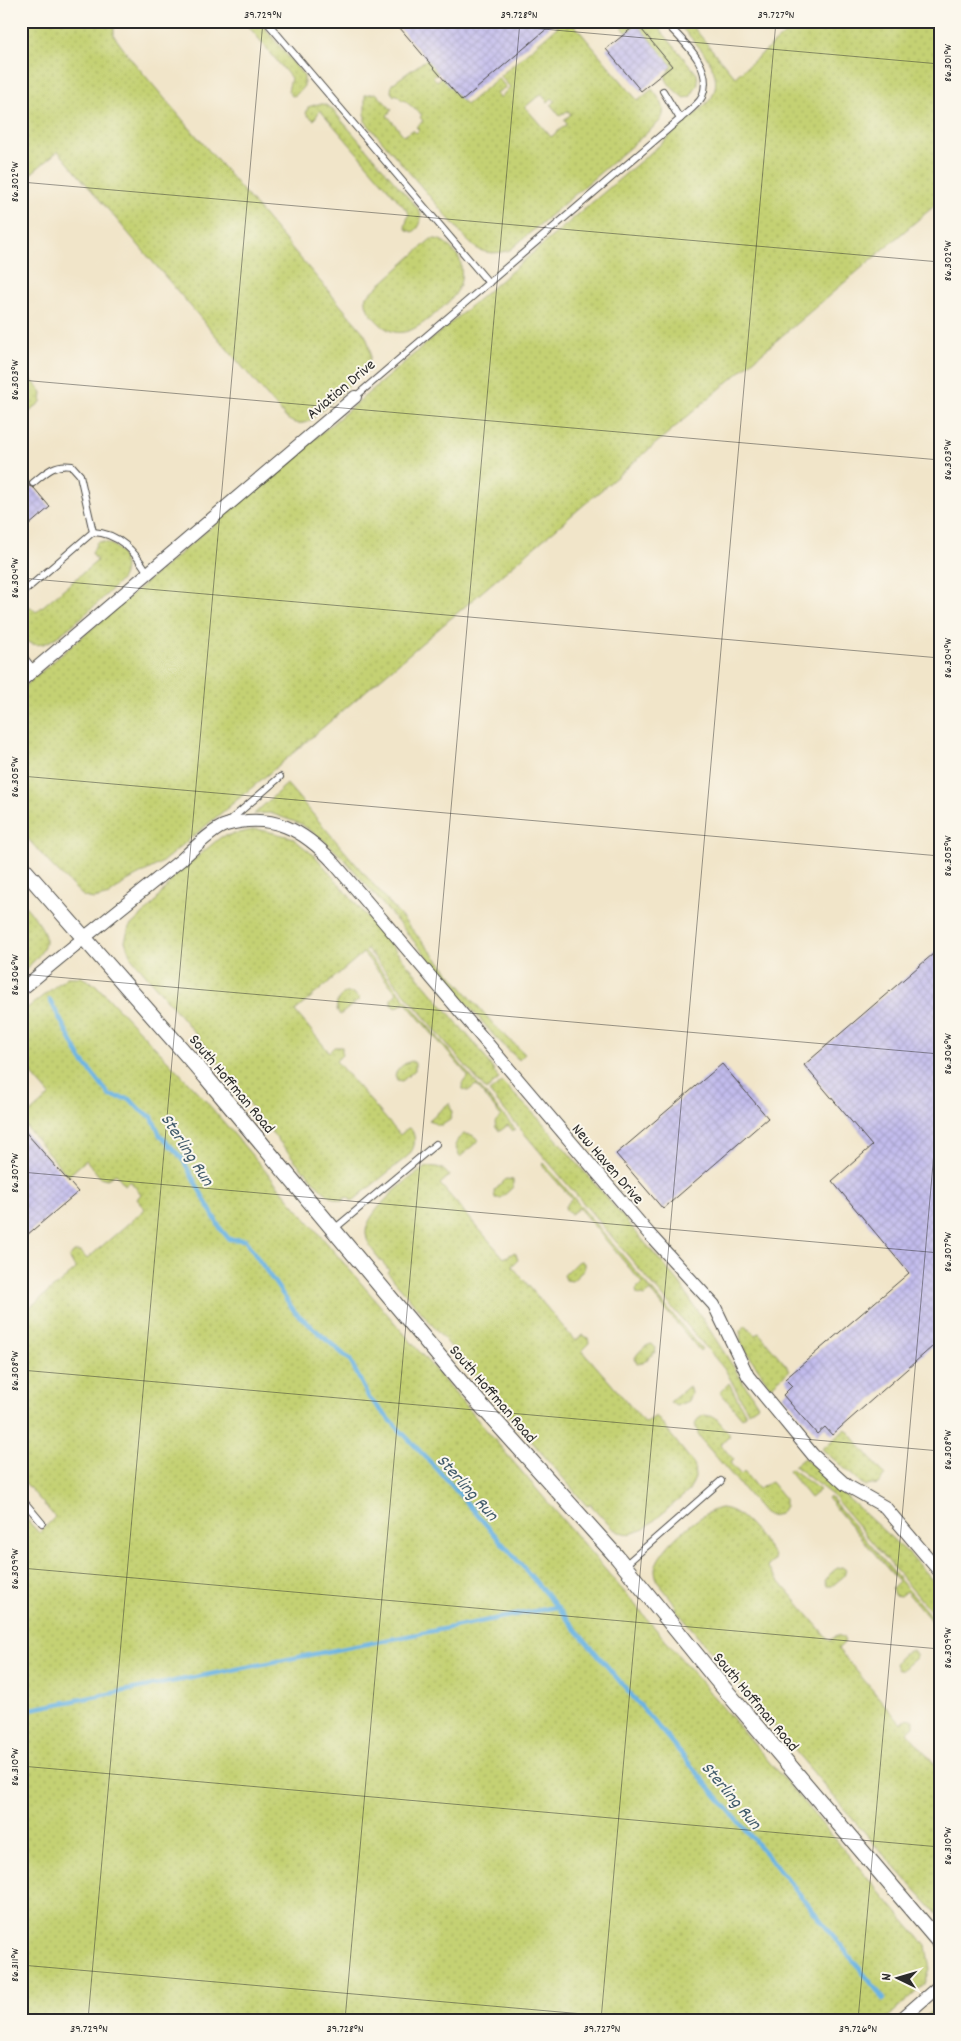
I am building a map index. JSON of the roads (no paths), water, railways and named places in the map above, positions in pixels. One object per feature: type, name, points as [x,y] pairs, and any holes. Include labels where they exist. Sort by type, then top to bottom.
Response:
[{"type":"street","name":"Aviation Drive","points":[[21,681],[355,397]]},
{"type":"street","name":"New Haven Drive","points":[[224,825],[255,822],[288,826],[312,841],[322,850],[644,1228],[714,1305],[748,1376],[813,1455],[846,1485],[885,1507],[940,1572]]},
{"type":"street","points":[[21,990],[82,938],[224,825]]},
{"type":"street","name":"South Hoffman Road","points":[[21,866],[82,938],[206,1077],[463,1385],[624,1566],[716,1680],[940,1943]]},
{"type":"street","points":[[900,2020],[940,1985]]},
{"type":"lane","points":[[266,21],[489,283]]},
{"type":"lane","name":"Aviation Drive","points":[[355,397],[680,119],[701,98],[705,74],[699,62],[664,21]]},
{"type":"lane","points":[[663,91],[680,119]]},
{"type":"lane","points":[[33,483],[49,470],[61,464],[72,466],[80,475],[93,532]]},
{"type":"lane","points":[[21,594],[93,532],[103,532],[120,540],[139,558],[148,573]]},
{"type":"lane","points":[[21,654],[34,670]]},
{"type":"lane","points":[[224,825],[280,777]]},
{"type":"lane","points":[[333,1230],[436,1144]]},
{"type":"lane","points":[[624,1566],[721,1481]]},
{"type":"lane","points":[[21,1498],[42,1523]]},
{"type":"waterway","name":"Sterling Run","points":[[50,1000],[81,1059],[110,1096],[130,1099],[140,1110],[152,1117],[160,1135],[182,1158],[220,1228],[229,1239],[245,1240],[295,1312],[350,1360],[369,1398],[438,1470],[524,1568],[798,1892],[884,1999]]},
{"type":"waterway","points":[[21,1711],[556,1607]]}]
